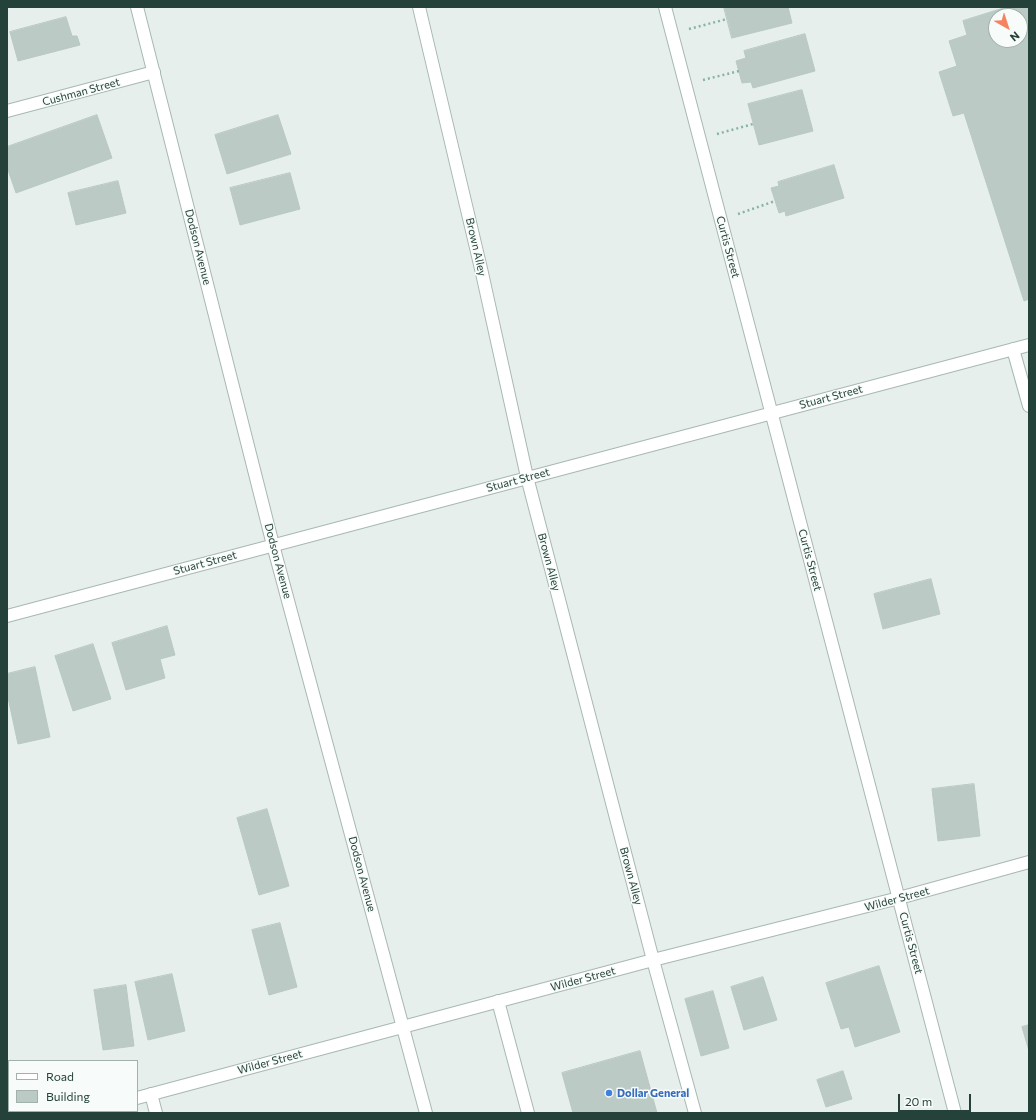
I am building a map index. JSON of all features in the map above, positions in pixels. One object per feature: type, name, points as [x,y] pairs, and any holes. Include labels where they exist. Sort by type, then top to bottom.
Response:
[{"type":"street","name":"Dodson Avenue","points":[[137,7],[274,545],[426,1113]]},
{"type":"street","name":"Brown Alley","points":[[420,7],[482,273],[527,478],[653,960],[696,1113]]},
{"type":"street","name":"Curtis Street","points":[[665,7],[955,1113]]},
{"type":"street","name":"Cushman Street","points":[[7,111],[154,72]]},
{"type":"street","name":"Stuart Street","points":[[7,616],[1029,345]]},
{"type":"street","points":[[1013,349],[1029,406]]},
{"type":"street","name":"Wilder Street","points":[[138,1098],[653,960],[899,898],[1029,862]]},
{"type":"street","points":[[498,1001],[528,1113]]},
{"type":"street","points":[[151,1094],[156,1113]]},
{"type":"path","points":[[672,33],[727,19]]},
{"type":"path","points":[[685,85],[739,71]]},
{"type":"path","points":[[699,138],[753,124]]},
{"type":"path","points":[[720,220],[775,201]]},
{"type":"building","points":[[724,7],[788,7],[792,23],[732,38]]},
{"type":"building","points":[[1029,7],[1029,299],[1024,301],[964,113],[953,116],[939,72],[957,66],[949,41],[967,35],[963,21],[988,13],[988,48],[1028,48],[1028,8],[1004,8]]},
{"type":"building","points":[[66,17],[72,36],[77,36],[80,45],[18,61],[10,32]]},
{"type":"building","points":[[805,34],[815,71],[753,88],[751,82],[742,83],[736,61],[746,58],[744,51]]},
{"type":"building","points":[[802,90],[813,131],[759,145],[748,104]]},
{"type":"building","points":[[97,115],[112,158],[16,193],[7,167],[7,147]]},
{"type":"building","points":[[278,115],[291,154],[227,174],[215,135]]},
{"type":"building","points":[[834,165],[844,198],[786,216],[785,211],[779,213],[771,188],[779,186],[778,182]]},
{"type":"building","points":[[290,173],[300,209],[240,225],[230,188]]},
{"type":"building","points":[[118,181],[126,213],[76,225],[68,193]]},
{"type":"building","points":[[931,579],[940,614],[883,629],[874,594]]},
{"type":"building","points":[[167,626],[175,655],[160,659],[165,678],[126,690],[112,643]]},
{"type":"building","points":[[93,644],[111,699],[73,711],[55,656]]},
{"type":"building","points":[[35,667],[50,737],[18,744],[7,693],[7,674]]},
{"type":"building","points":[[974,784],[980,836],[938,841],[932,789]]},
{"type":"building","points":[[267,809],[289,886],[259,895],[237,818]]},
{"type":"building","points":[[280,923],[297,987],[269,995],[252,930]]},
{"type":"building","points":[[879,966],[900,1032],[855,1047],[849,1027],[841,1029],[826,983]]},
{"type":"building","points":[[172,974],[185,1031],[148,1040],[135,982]]},
{"type":"building","points":[[763,977],[777,1020],[744,1030],[731,987]]},
{"type":"building","points":[[126,985],[134,1046],[103,1050],[94,990]]},
{"type":"building","points":[[713,991],[729,1048],[701,1056],[685,999]]},
{"type":"building","points":[[1029,1025],[1029,1051],[1022,1027]]},
{"type":"building","name":"Dollar General","points":[[640,1051],[657,1113],[573,1113],[562,1073]]},
{"type":"building","points":[[843,1071],[852,1099],[826,1107],[817,1080]]},
{"type":"place","name":"Dollar General","points":[[609,1093]]}]
